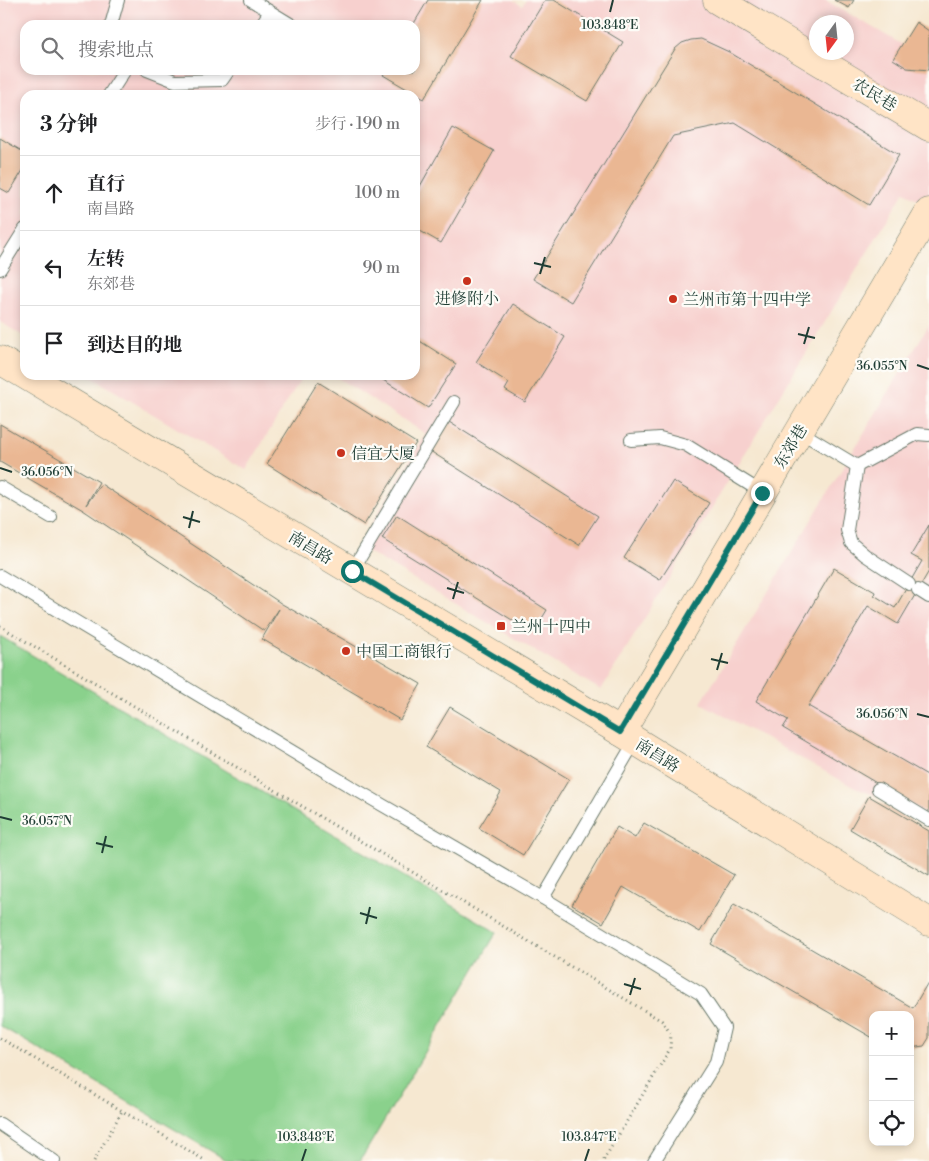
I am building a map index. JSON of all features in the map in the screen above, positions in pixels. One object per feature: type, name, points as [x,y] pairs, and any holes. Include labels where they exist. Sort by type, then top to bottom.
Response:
[{"type":"main road","name":"农民巷","points":[[717,0],[929,127]]},
{"type":"main road","name":"东郊巷","points":[[628,737],[762,493],[929,212]]},
{"type":"main road","name":"南昌路","points":[[0,360],[20,372]]},
{"type":"main road","name":"南昌路","points":[[33,380],[628,737],[929,922]]},
{"type":"lane","points":[[112,20],[118,0]]},
{"type":"lane","points":[[251,0],[284,20]]},
{"type":"lane","points":[[264,20],[270,12]]},
{"type":"lane","points":[[112,90],[122,75]]},
{"type":"lane","points":[[160,75],[175,81],[222,80],[226,75]]},
{"type":"lane","points":[[1,267],[20,237]]},
{"type":"lane","points":[[352,571],[454,402]]},
{"type":"lane","points":[[799,431],[857,466]]},
{"type":"lane","points":[[857,466],[917,434],[929,434]]},
{"type":"lane","points":[[631,440],[660,438],[686,445],[762,493]]},
{"type":"lane","points":[[857,466],[847,530],[851,543],[864,555],[929,597]]},
{"type":"lane","points":[[0,487],[51,517]]},
{"type":"lane","points":[[0,576],[353,788],[543,898],[701,994],[724,1028],[716,1062],[654,1161]]},
{"type":"lane","points":[[543,898],[628,737]]},
{"type":"lane","points":[[878,789],[929,820]]},
{"type":"lane","points":[[0,1124],[54,1161]]},
{"type":"path","points":[[0,626],[662,1021],[671,1034],[670,1049],[603,1161]]},
{"type":"path","points":[[0,1038],[206,1161]]},
{"type":"path","points":[[94,1161],[122,1111]]},
{"type":"shaded area","name":"兰州市第十四中学","points":[[0,0],[513,0],[522,6],[526,0],[825,0],[851,15],[809,15],[809,60],[854,60],[854,17],[929,60],[929,205],[904,192],[601,690],[358,546],[426,434],[341,380],[420,380],[420,90],[20,90],[20,334],[0,322]]},
{"type":"shaded area","points":[[929,325],[929,815],[855,788],[701,703]]},
{"type":"shaded area","points":[[96,380],[300,380],[246,470]]},
{"type":"green space","points":[[0,636],[497,932],[360,1161],[228,1161],[0,1026]]},
{"type":"building","points":[[428,0],[483,0],[424,99],[420,97],[420,90],[409,90],[383,75],[420,75],[420,20],[416,20]]},
{"type":"building","points":[[545,0],[554,0],[623,42],[587,101],[511,56]]},
{"type":"building","points":[[834,0],[854,0],[849,8]]},
{"type":"building","points":[[916,22],[929,31],[929,70],[907,68],[893,59]]},
{"type":"building","points":[[701,39],[729,52],[899,155],[869,205],[735,123],[673,136],[571,302],[533,279],[675,49],[682,43]]},
{"type":"building","points":[[453,128],[494,151],[441,243],[420,231],[420,186]]},
{"type":"building","points":[[0,138],[20,150],[20,175],[9,193],[0,188]]},
{"type":"building","points":[[513,304],[565,337],[525,402],[505,390],[509,383],[476,362]]},
{"type":"building","points":[[420,341],[456,364],[428,408],[383,380],[420,380]]},
{"type":"building","name":"信宜大厦","points":[[318,382],[416,443],[364,525],[267,464]]},
{"type":"building","points":[[449,422],[598,516],[579,545],[430,451]]},
{"type":"building","points":[[0,424],[99,482],[86,505],[101,484],[282,604],[421,684],[400,720],[262,639],[279,609],[264,631],[83,510],[0,462]]},
{"type":"building","points":[[673,481],[709,503],[660,580],[624,558]]},
{"type":"building","points":[[397,515],[547,610],[533,633],[382,539]]},
{"type":"building","points":[[929,525],[929,571],[898,624],[868,606],[808,706],[929,776],[929,814],[783,728],[788,720],[756,701],[834,568],[875,592],[874,595],[895,608],[922,561],[911,555]]},
{"type":"building","points":[[450,707],[569,779],[523,855],[479,828],[501,792],[426,747]]},
{"type":"building","points":[[869,796],[929,831],[929,876],[850,829]]},
{"type":"building","points":[[644,823],[734,875],[700,932],[623,887],[603,923],[572,905],[617,827],[635,838]]},
{"type":"building","points":[[734,904],[913,1008],[927,984],[929,985],[929,1038],[924,1046],[914,1047],[914,1011],[869,1011],[869,1036],[711,944]]},
{"type":"place","name":"进修附小","points":[[467,281]]},
{"type":"place","name":"兰州市第十四中学","points":[[673,299]]},
{"type":"place","name":"信宜大厦","points":[[341,453]]},
{"type":"place","name":"兰州十四中","points":[[501,626]]},
{"type":"place","name":"中国工商银行","points":[[346,651]]},
{"type":"route","points":[[352,571],[620,732],[762,493]]}]
